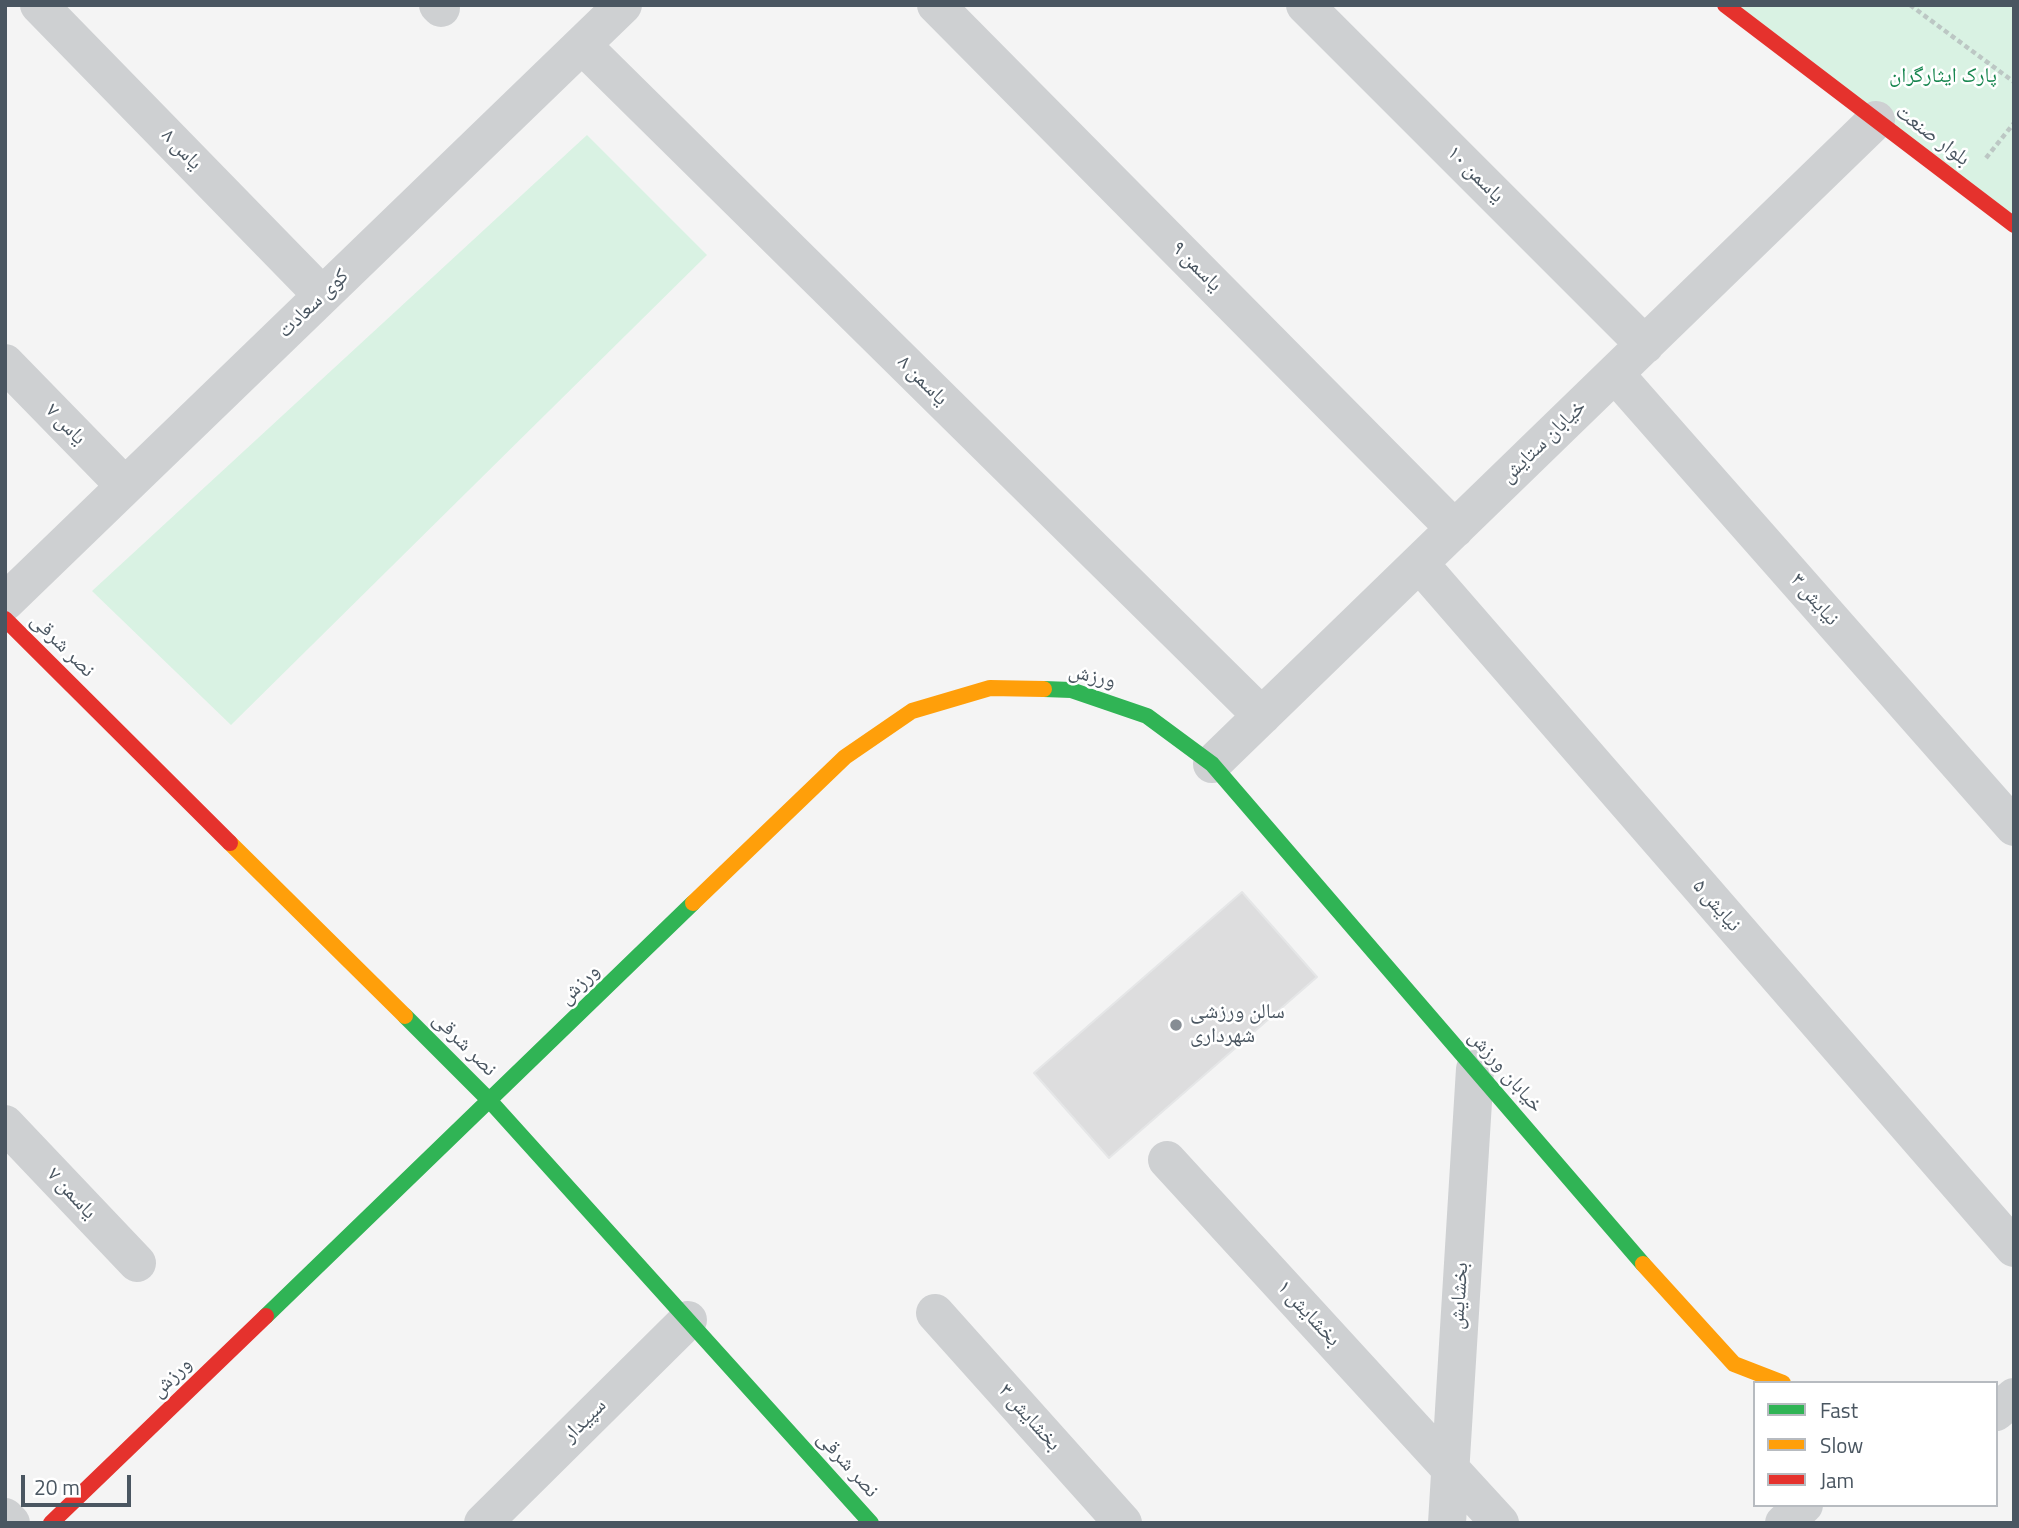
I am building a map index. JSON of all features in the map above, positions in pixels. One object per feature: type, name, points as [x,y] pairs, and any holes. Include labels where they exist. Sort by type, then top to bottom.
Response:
[{"type":"street","name":"یاس ۸","points":[[40,5],[322,296]]},
{"type":"street","name":"کوی سعادت","points":[[5,602],[623,5]]},
{"type":"street","name":"یاسمن ۹","points":[[936,5],[1455,529]]},
{"type":"street","name":"یاسمن ۱۰","points":[[1305,5],[1645,345]]},
{"type":"street","name":"بلوار صنعت","points":[[1725,5],[2014,225]]},
{"type":"street","name":"یاسمن ۸","points":[[582,45],[1262,716]]},
{"type":"street","name":"خیابان ستایش","points":[[1212,764],[1876,120]]},
{"type":"street","name":"یاس ۷","points":[[5,363],[125,486]]},
{"type":"street","name":"نیایش ۳","points":[[1615,374],[2014,827]]},
{"type":"street","name":"نیایش ۵","points":[[1419,564],[2014,1248]]},
{"type":"street","name":"نصر شرقی","points":[[5,619],[490,1101],[871,1523]]},
{"type":"street","name":"ورزش","points":[[51,1523],[845,757],[912,711],[990,688],[1071,690],[1147,716],[1212,764]]},
{"type":"street","name":"خیابان ورزش","points":[[1212,764],[1669,1295],[1734,1364],[1778,1381]]},
{"type":"street","name":"بخشایش","points":[[1447,1523],[1475,1069]]},
{"type":"street","name":"یاسمن ۷","points":[[5,1124],[137,1263]]},
{"type":"street","name":"بخشایش ۱","points":[[1167,1160],[1500,1523]]},
{"type":"street","name":"بخشایش ۳","points":[[934,1313],[1124,1523]]},
{"type":"street","name":"سپیدار","points":[[483,1523],[688,1320]]},
{"type":"street","points":[[1998,1410],[2014,1397]]},
{"type":"street","points":[[1784,1523],[1802,1507]]},
{"type":"street","points":[[5,1517],[11,1523]]},
{"type":"path","points":[[1910,5],[2014,82]]},
{"type":"green space","name":"پارک ایثارگران","points":[[1728,5],[2014,5],[2014,218]]},
{"type":"green space","points":[[587,135],[707,255],[231,725],[92,591]]},
{"type":"building","name":"سالن ورزشی شهرداری","points":[[1242,892],[1317,977],[1109,1158],[1034,1073]]},
{"type":"traffic: fast","points":[[1044,689],[1071,690],[1147,716],[1212,764],[1643,1264]]},
{"type":"traffic: fast","points":[[266,1316],[693,903]]},
{"type":"traffic: fast","points":[[405,1016],[490,1101],[871,1523]]},
{"type":"traffic: slow","points":[[693,903],[845,757],[912,711],[990,688],[1044,689]]},
{"type":"traffic: slow","points":[[230,843],[405,1016]]},
{"type":"traffic: slow","points":[[1643,1264],[1734,1364],[1778,1381]]},
{"type":"traffic: jam","points":[[1725,5],[2014,225]]},
{"type":"traffic: jam","points":[[5,619],[230,843]]},
{"type":"traffic: jam","points":[[51,1523],[266,1316]]},
{"type":"place","name":"سالن ورزشی شهرداری","points":[[1176,1025]]}]
